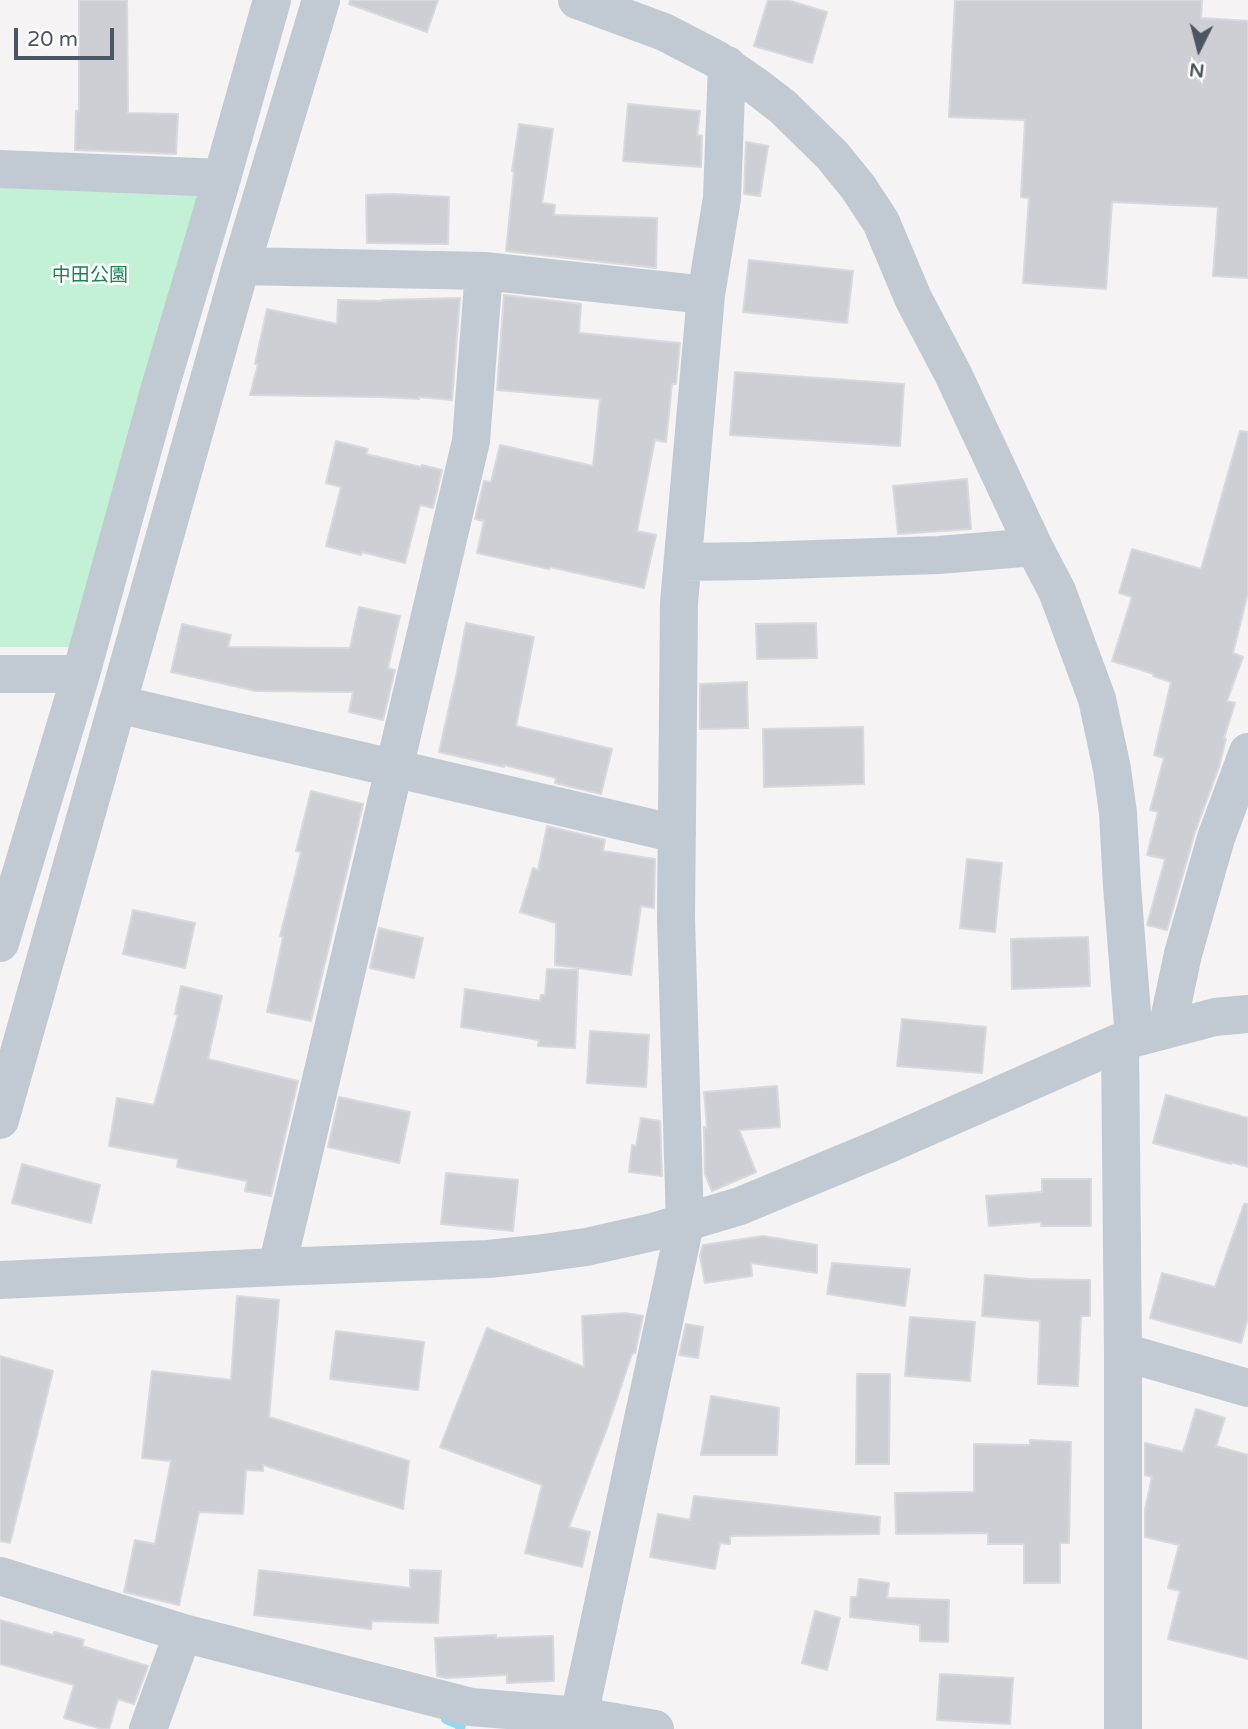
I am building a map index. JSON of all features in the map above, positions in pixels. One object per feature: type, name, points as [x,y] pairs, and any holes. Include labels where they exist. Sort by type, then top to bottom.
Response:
[{"type":"street","points":[[0,943],[81,674],[159,391],[272,0]]},
{"type":"street","points":[[0,1120],[241,266],[321,0]]},
{"type":"street","points":[[577,0],[664,32],[727,65],[783,107],[809,131],[858,187],[881,222],[913,298],[953,374],[1057,591],[1097,699],[1106,736],[1118,813],[1123,911],[1140,1037],[1123,1353],[1123,1729]]},
{"type":"street","points":[[579,1716],[685,1224],[676,919],[679,603],[706,295],[722,198],[727,65]]},
{"type":"street","points":[[0,169],[222,178]]},
{"type":"street","points":[[241,266],[484,271],[706,295]]},
{"type":"street","points":[[277,1267],[471,441],[484,271]]},
{"type":"street","points":[[684,562],[939,555],[1034,547]]},
{"type":"street","points":[[0,674],[81,674]]},
{"type":"street","points":[[117,704],[677,834]]},
{"type":"street","points":[[1140,1037],[1183,954],[1216,838],[1248,752]]},
{"type":"street","points":[[0,1280],[488,1259],[536,1254],[653,1233],[740,1206],[1140,1037],[1216,1017],[1248,1014]]},
{"type":"street","points":[[1123,1353],[1248,1388]]},
{"type":"street","points":[[0,1576],[183,1633],[471,1707],[579,1716],[655,1729]]},
{"type":"street","points":[[148,1729],[183,1633]]},
{"type":"green space","name":"中田公園","points":[[0,185],[207,191],[77,647],[0,647]]},
{"type":"building","points":[[79,0],[127,0],[128,113],[178,114],[176,154],[75,150],[76,111],[79,111]]},
{"type":"building","points":[[350,0],[438,0],[427,32],[349,4]]},
{"type":"building","points":[[768,0],[787,0],[827,12],[812,63],[754,46]]},
{"type":"building","points":[[955,0],[1202,0],[1201,18],[1248,21],[1248,278],[1213,276],[1218,207],[1112,202],[1106,289],[1023,283],[1029,198],[1021,197],[1025,120],[949,117]]},
{"type":"building","points":[[628,104],[700,111],[697,135],[702,136],[701,167],[623,161]]},
{"type":"building","points":[[519,124],[553,129],[542,203],[555,205],[554,215],[657,218],[656,268],[506,251],[512,171]]},
{"type":"building","points":[[746,142],[768,146],[760,196],[744,194]]},
{"type":"building","points":[[366,195],[449,197],[448,244],[367,243]]},
{"type":"building","points":[[749,260],[853,271],[847,323],[743,312]]},
{"type":"building","points":[[504,295],[581,304],[579,333],[680,343],[676,384],[672,384],[666,442],[655,440],[637,531],[656,535],[644,588],[477,553],[484,521],[475,519],[484,481],[491,482],[500,445],[593,466],[600,399],[497,390]]},
{"type":"building","points":[[460,298],[452,400],[419,397],[250,395],[267,309],[337,324],[338,300]]},
{"type":"building","points":[[735,372],[904,384],[900,446],[730,435]]},
{"type":"building","points":[[1240,431],[1248,432],[1248,593],[1233,653],[1243,657],[1227,701],[1235,703],[1224,738],[1226,739],[1219,767],[1195,832],[1167,930],[1147,925],[1165,859],[1147,855],[1158,812],[1150,810],[1164,758],[1154,755],[1171,682],[1112,661],[1132,597],[1119,593],[1132,549],[1201,569]]},
{"type":"building","points":[[336,441],[368,449],[366,454],[442,470],[433,508],[420,505],[405,563],[326,546],[341,487],[326,483]]},
{"type":"building","points":[[967,479],[971,529],[898,534],[893,486]]},
{"type":"building","points":[[359,607],[400,616],[388,668],[395,670],[383,720],[349,712],[353,692],[256,691],[171,672],[182,624],[231,635],[228,647],[350,648]]},
{"type":"building","points":[[466,623],[534,637],[516,726],[612,749],[601,794],[555,783],[556,778],[439,752]]},
{"type":"building","points":[[816,623],[817,658],[757,659],[756,624]]},
{"type":"building","points":[[747,682],[748,728],[700,729],[700,684]]},
{"type":"building","points":[[863,727],[864,784],[764,787],[763,729]]},
{"type":"building","points":[[311,791],[363,804],[311,1021],[267,1012],[283,937],[280,936],[301,852],[296,851]]},
{"type":"building","points":[[547,826],[605,840],[603,851],[655,859],[654,908],[641,906],[631,975],[555,965],[556,923],[520,912],[533,868],[538,870]]},
{"type":"building","points":[[967,859],[1002,863],[995,932],[960,928]]},
{"type":"building","points":[[133,910],[195,923],[185,968],[123,954]]},
{"type":"building","points":[[379,928],[423,938],[414,978],[370,968]]},
{"type":"building","points":[[1088,937],[1090,986],[1012,989],[1011,939]]},
{"type":"building","points":[[547,969],[578,970],[575,1048],[538,1046],[539,1040],[461,1027],[465,989],[540,1001],[541,995],[545,995]]},
{"type":"building","points":[[181,986],[222,996],[208,1059],[298,1081],[271,1196],[245,1191],[247,1181],[177,1167],[178,1159],[109,1146],[117,1098],[154,1105],[178,1015],[175,1014]]},
{"type":"building","points":[[902,1019],[986,1027],[982,1073],[897,1066]]},
{"type":"building","points":[[590,1031],[649,1035],[646,1087],[587,1083]]},
{"type":"building","points":[[777,1086],[780,1127],[739,1130],[756,1172],[712,1191],[705,1174],[704,1127],[707,1128],[704,1092]]},
{"type":"building","points":[[1166,1095],[1248,1118],[1248,1167],[1153,1143]]},
{"type":"building","points":[[339,1097],[410,1112],[399,1163],[328,1147]]},
{"type":"building","points":[[641,1118],[660,1121],[662,1176],[629,1172],[632,1145],[636,1146]]},
{"type":"building","points":[[22,1164],[100,1185],[91,1223],[12,1203]]},
{"type":"building","points":[[446,1173],[518,1180],[513,1231],[441,1224]]},
{"type":"building","points":[[1042,1179],[1091,1179],[1091,1226],[1041,1226],[1041,1222],[989,1226],[986,1196],[1042,1192]]},
{"type":"building","points":[[1244,1204],[1248,1204],[1248,1318],[1241,1343],[1150,1318],[1162,1273],[1215,1287]]},
{"type":"building","points":[[763,1236],[817,1245],[817,1273],[751,1263],[752,1276],[705,1283],[700,1256],[703,1245]]},
{"type":"building","points":[[832,1263],[910,1269],[905,1306],[827,1294]]},
{"type":"building","points":[[985,1275],[1090,1280],[1090,1316],[1081,1316],[1078,1386],[1038,1384],[1040,1321],[982,1316]]},
{"type":"building","points":[[237,1296],[279,1300],[269,1417],[409,1461],[403,1509],[263,1465],[263,1471],[246,1470],[243,1514],[199,1512],[179,1605],[124,1592],[135,1540],[155,1544],[171,1461],[142,1458],[152,1371],[231,1380]]},
{"type":"building","points":[[625,1313],[643,1316],[635,1353],[632,1354],[569,1527],[590,1532],[582,1567],[525,1553],[542,1485],[440,1447],[487,1328],[584,1367],[582,1316]]},
{"type":"building","points":[[910,1317],[975,1322],[970,1381],[905,1376]]},
{"type":"building","points":[[686,1324],[703,1327],[698,1358],[679,1355]]},
{"type":"building","points":[[336,1331],[424,1342],[418,1390],[330,1379]]},
{"type":"building","points":[[0,1356],[53,1371],[10,1543],[0,1541]]},
{"type":"building","points":[[857,1374],[890,1374],[889,1464],[856,1464]]},
{"type":"building","points":[[711,1396],[779,1408],[777,1455],[701,1455]]},
{"type":"building","points":[[1196,1409],[1225,1418],[1216,1446],[1248,1455],[1248,1659],[1168,1639],[1180,1591],[1168,1588],[1179,1545],[1145,1537],[1145,1509],[1152,1477],[1145,1475],[1145,1443],[1183,1452]]},
{"type":"building","points":[[1030,1440],[1071,1442],[1069,1543],[1060,1543],[1060,1583],[1024,1583],[1024,1544],[988,1544],[988,1533],[896,1534],[895,1493],[974,1492],[974,1444],[1030,1445]]},
{"type":"building","points":[[694,1496],[880,1517],[879,1534],[730,1536],[730,1544],[720,1543],[715,1569],[650,1557],[658,1514],[690,1520]]},
{"type":"building","points":[[259,1570],[410,1588],[410,1570],[441,1571],[438,1623],[372,1621],[371,1629],[254,1615]]},
{"type":"building","points":[[859,1579],[889,1583],[887,1598],[949,1600],[948,1642],[920,1641],[920,1625],[850,1617],[851,1597],[857,1597]]},
{"type":"building","points":[[815,1611],[840,1618],[827,1670],[802,1663]]},
{"type":"building","points":[[0,1620],[53,1635],[54,1632],[84,1640],[82,1646],[148,1666],[134,1704],[118,1699],[109,1729],[64,1718],[74,1685],[0,1664]]},
{"type":"building","points":[[496,1635],[496,1638],[553,1636],[554,1681],[507,1683],[507,1675],[446,1678],[437,1676],[435,1638]]},
{"type":"building","points":[[940,1674],[1013,1678],[1010,1724],[937,1720]]},
{"type":"waterway","points":[[446,1719],[461,1725],[460,1729]]}]
